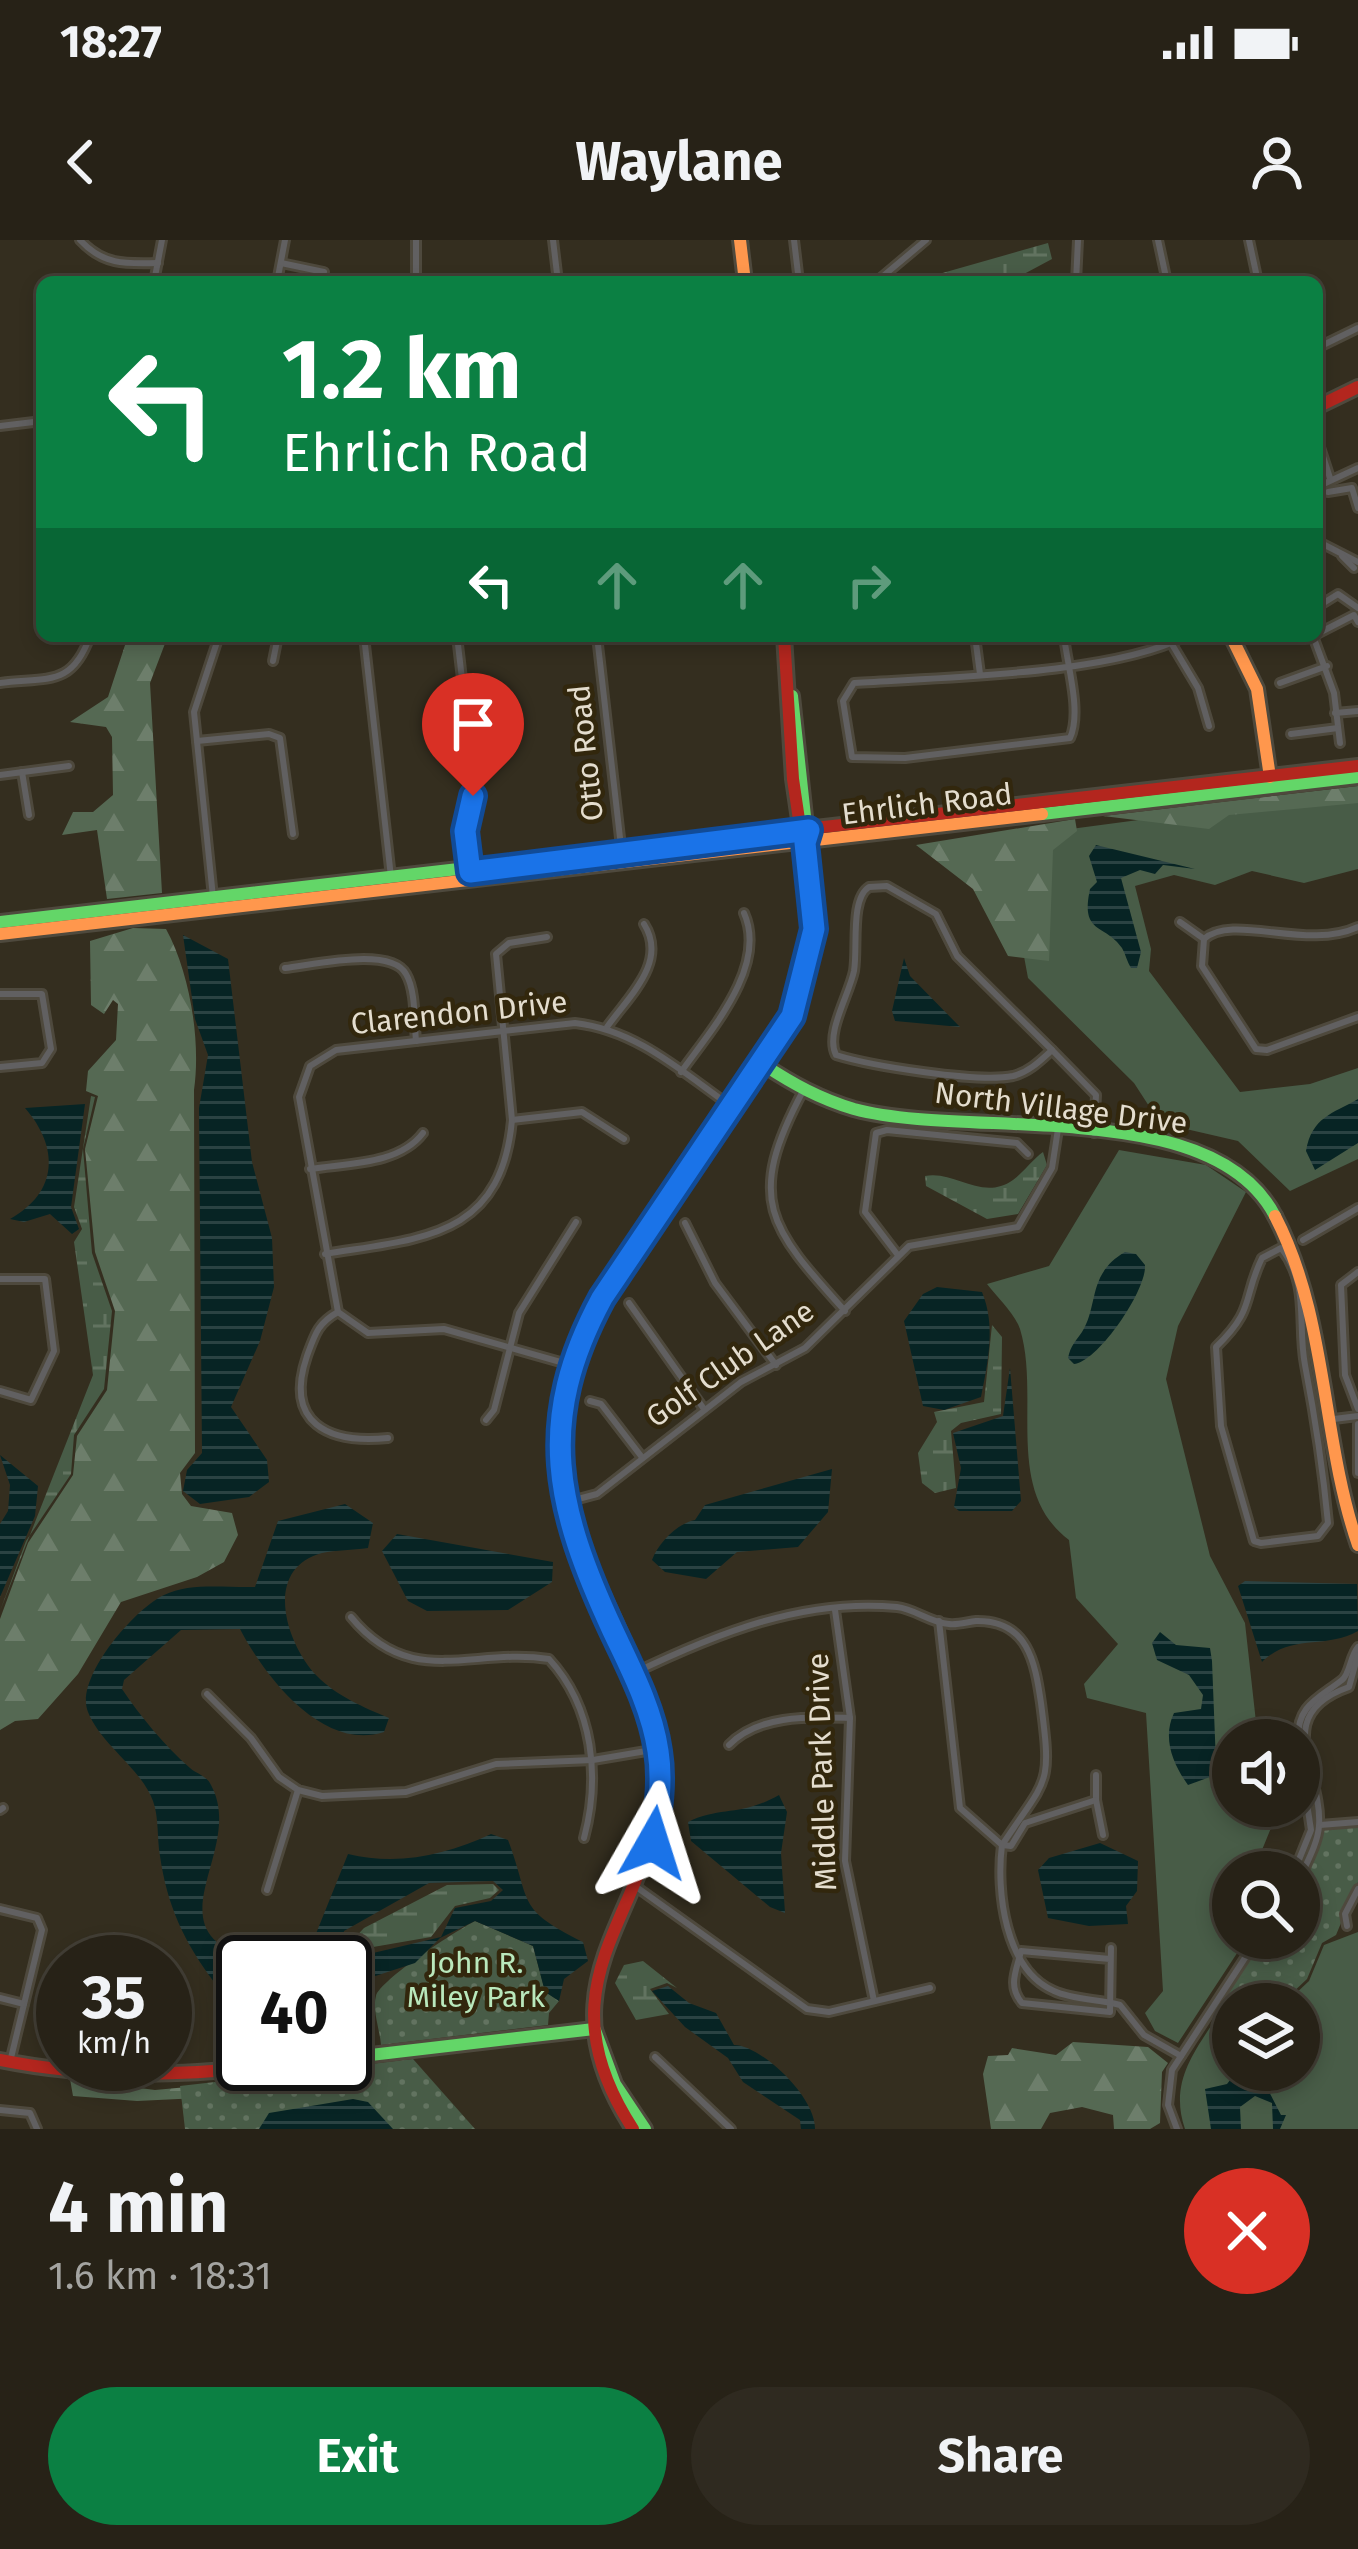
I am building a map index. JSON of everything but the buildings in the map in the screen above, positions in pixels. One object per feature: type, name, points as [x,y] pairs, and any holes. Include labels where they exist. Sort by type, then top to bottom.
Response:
[{"type":"street","points":[[80,240],[96,257],[123,265],[158,263]]},
{"type":"street","points":[[155,276],[162,240]]},
{"type":"street","points":[[278,276],[285,240]]},
{"type":"street","points":[[416,240],[416,276]]},
{"type":"street","points":[[553,240],[557,276]]},
{"type":"street","points":[[740,240],[744,276]]},
{"type":"street","points":[[794,240],[798,276]]},
{"type":"street","points":[[883,276],[926,240]]},
{"type":"street","points":[[1076,276],[1078,240]]},
{"type":"street","points":[[1158,240],[1166,276]]},
{"type":"street","points":[[1250,240],[1257,276]]},
{"type":"street","points":[[280,263],[324,272]]},
{"type":"street","points":[[1323,345],[1358,328]]},
{"type":"street","points":[[1323,404],[1358,387]]},
{"type":"street","points":[[0,426],[36,422]]},
{"type":"street","points":[[1323,456],[1330,478]]},
{"type":"street","points":[[1323,483],[1358,468]]},
{"type":"street","points":[[1328,492],[1352,488],[1358,508]]},
{"type":"street","points":[[1323,544],[1357,567]]},
{"type":"street","points":[[1323,604],[1338,595],[1357,614],[1323,631]]},
{"type":"street","points":[[1323,619],[1328,628]]},
{"type":"street","points":[[0,683],[69,675],[80,663],[88,642]]},
{"type":"street","points":[[214,904],[194,712],[217,642]]},
{"type":"street","points":[[273,662],[277,642]]},
{"type":"street","points":[[365,642],[391,880]]},
{"type":"street","points":[[458,642],[474,782],[465,831],[470,872]]},
{"type":"street","name":"Otto Road","points":[[598,642],[622,859]]},
{"type":"street","points":[[645,2129],[615,2084],[594,2029],[592,2003],[600,1959],[653,1843],[658,1748],[632,1674],[578,1554],[563,1503],[559,1432],[571,1365],[602,1298],[764,1065],[792,1016],[811,956],[814,906],[785,642]]},
{"type":"street","points":[[976,642],[980,674]]},
{"type":"street","points":[[1065,642],[1067,664],[1072,700],[1075,728],[1060,743],[861,761],[852,757],[843,701],[854,683],[980,674],[1067,664],[1139,655],[1165,642]]},
{"type":"street","points":[[1170,642],[1198,688],[1209,726]]},
{"type":"street","points":[[1234,642],[1257,689],[1271,782]]},
{"type":"street","points":[[1318,642],[1327,666],[1340,743]]},
{"type":"street","points":[[1280,683],[1327,666]]},
{"type":"street","points":[[1335,713],[1358,711]]},
{"type":"street","points":[[1291,734],[1338,728]]},
{"type":"street","points":[[197,741],[268,734],[280,738],[293,834]]},
{"type":"street","points":[[0,775],[69,766]]},
{"type":"street","name":"Ehrlich Road","points":[[1271,782],[1358,766]]},
{"type":"street","points":[[22,772],[29,815]]},
{"type":"street","name":"Ehrlich Road","points":[[0,922],[436,886],[804,835],[1271,782],[1358,777]]},
{"type":"street","name":"Ehrlich Road","points":[[0,934],[391,880],[622,859]]},
{"type":"street","points":[[436,886],[506,868]]},
{"type":"street","points":[[1052,1050],[1029,1070],[1004,1077],[866,1064],[836,1055],[831,1042],[853,974],[862,891],[887,886],[936,914],[957,956],[1052,1050],[1096,1095],[1094,1133]]},
{"type":"street","points":[[681,1072],[724,1012],[742,974],[749,935],[744,913]]},
{"type":"street","points":[[1180,922],[1204,939]]},
{"type":"street","points":[[607,1027],[655,955],[644,924]]},
{"type":"street","points":[[1204,939],[1226,927],[1303,939],[1336,937],[1358,927]]},
{"type":"street","points":[[325,1254],[435,1236],[462,1223],[502,1167],[512,1120],[496,954],[509,943],[547,937]]},
{"type":"street","points":[[1204,939],[1202,966],[1256,1049],[1267,1050],[1358,1017]]},
{"type":"street","points":[[285,968],[379,958],[394,962],[409,979],[416,1041]]},
{"type":"street","points":[[0,994],[42,994],[52,1049],[42,1063],[0,1067]]},
{"type":"street","name":"Clarendon Drive","points":[[338,1312],[299,1097],[310,1066],[336,1051],[575,1023],[607,1027],[732,1107]]},
{"type":"street","name":"North Village Drive","points":[[764,1065],[803,1091],[858,1110],[1173,1141],[1223,1158],[1270,1193],[1303,1240],[1317,1279],[1345,1510],[1358,1545]]},
{"type":"street","points":[[803,1091],[774,1153],[772,1205],[791,1251],[845,1311]]},
{"type":"street","points":[[512,1120],[582,1112],[624,1139]]},
{"type":"street","name":"Golf Club Lane","points":[[563,1503],[597,1495],[704,1409],[776,1365],[845,1311],[897,1254],[922,1240],[1018,1227],[1052,1168],[1058,1129]]},
{"type":"street","points":[[897,1254],[866,1212],[876,1133],[887,1130],[1018,1143],[1028,1154]]},
{"type":"street","points":[[310,1169],[396,1154],[412,1148],[423,1133]]},
{"type":"street","points":[[1303,1240],[1358,1208]]},
{"type":"street","points":[[486,1420],[494,1410],[509,1345],[533,1285],[576,1222]]},
{"type":"street","points":[[685,1223],[715,1283],[776,1365]]},
{"type":"street","points":[[1281,1248],[1298,1277],[1305,1313],[1305,1363],[1312,1385],[1328,1523],[1318,1536],[1261,1543],[1253,1540],[1221,1426],[1216,1347],[1238,1325],[1254,1294],[1256,1270],[1274,1249],[1281,1248]]},
{"type":"street","points":[[1358,1271],[1338,1294],[1345,1375],[1358,1416],[1358,1473]]},
{"type":"street","points":[[0,1279],[45,1279],[54,1351],[31,1400],[0,1390]]},
{"type":"street","points":[[629,1303],[704,1409]]},
{"type":"street","points":[[388,1438],[336,1438],[313,1422],[303,1405],[300,1377],[317,1327],[338,1312],[368,1333],[444,1329],[571,1365]]},
{"type":"street","points":[[1305,1363],[1327,1361]]},
{"type":"street","points":[[1345,1375],[1358,1374]]},
{"type":"street","points":[[590,1401],[601,1404],[641,1456]]},
{"type":"street","points":[[1334,1419],[1358,1416]]},
{"type":"street","points":[[632,1674],[718,1632],[835,1610],[894,1606],[939,1622],[999,1624],[1027,1642],[1035,1659],[1049,1769],[1041,1791],[1002,1845],[1009,1932],[1019,1960],[1056,1992],[1112,2002],[1126,2010],[1144,2035],[1181,2056]]},
{"type":"street","name":"Middle Park Drive","points":[[835,1610],[850,1718],[844,1861],[874,2001]]},
{"type":"street","points":[[351,1617],[379,1645],[417,1661],[549,1659],[588,1731],[594,1799],[584,1838]]},
{"type":"street","points":[[939,1622],[960,1808],[1002,1845],[1013,1845],[1025,1823],[1096,1800]]},
{"type":"street","points":[[1309,1719],[1318,1702],[1352,1681],[1358,1651]]},
{"type":"street","points":[[1302,1719],[1312,1699],[1352,1681]]},
{"type":"street","points":[[207,1694],[251,1738],[279,1777],[298,1790],[322,1796],[406,1792],[496,1765],[593,1760],[658,1748]]},
{"type":"street","points":[[730,1744],[752,1729],[786,1719],[850,1718]]},
{"type":"street","points":[[1096,1775],[1103,1835]]},
{"type":"street","points":[[266,1890],[298,1790]]},
{"type":"street","points":[[1320,1825],[1358,1822]]},
{"type":"street","points":[[635,1886],[807,2009],[829,2012],[930,1988]]},
{"type":"street","points":[[1347,1926],[1346,1914],[1358,1889]]},
{"type":"street","points":[[0,1909],[41,1924],[24,2004],[5,2061],[36,2063]]},
{"type":"street","points":[[1110,1959],[1021,1952],[1012,1971],[1022,2003],[1110,2012],[1111,1948]]},
{"type":"street","points":[[1177,2129],[1168,2105],[1168,2084],[1181,2056],[1246,1959]]},
{"type":"street","points":[[0,1998],[24,2004]]},
{"type":"street","points":[[372,2054],[594,2029]]},
{"type":"street","points":[[594,2029],[590,2038],[597,2066],[633,2129]]},
{"type":"street","points":[[655,2057],[731,2129]]},
{"type":"street","points":[[0,2110],[30,2114],[37,2129]]},
{"type":"green space","points":[[1048,243],[1052,259],[1020,276],[939,274]]},
{"type":"green space","points":[[126,642],[166,642],[150,683],[162,893],[107,899],[97,830],[62,835],[73,812],[93,812],[113,795],[112,737],[106,727],[70,722],[108,697]]},
{"type":"green space","points":[[1358,786],[1358,803],[1229,815],[1209,829],[1103,816]]},
{"type":"green space","points":[[1358,791],[1358,869],[1304,883],[1252,871],[1215,885],[1174,875],[1135,886],[1151,949],[1149,971],[1240,1092],[1310,1084],[1358,1068],[1358,1159],[1290,1191],[1238,1141],[1160,1123],[1134,1083],[1028,978],[1002,838]]},
{"type":"green space","points":[[1075,819],[1077,831],[1053,850],[1049,961],[1008,956],[973,889],[916,845]]},
{"type":"green space","points":[[133,928],[166,929],[187,986],[195,1029],[195,1453],[180,1473],[182,1494],[191,1506],[232,1513],[238,1535],[224,1562],[197,1577],[121,1602],[78,1674],[38,1719],[15,1721],[0,1730],[0,1619],[28,1543],[73,1475],[77,1436],[107,1390],[115,1311],[95,1252],[85,1149],[98,1096],[86,1091],[88,1071],[116,1040],[118,1004],[113,1000],[104,1014],[91,1005],[90,941]]},
{"type":"green space","points":[[91,1096],[95,1097],[83,1149],[92,1253],[112,1311],[104,1389],[74,1435],[71,1474],[30,1535],[93,1375],[74,1242],[82,1229],[74,1207]]},
{"type":"green space","points":[[1119,1150],[1206,1165],[1246,1192],[1178,1326],[1166,1379],[1210,1556],[1245,1623],[1256,1719],[1212,1719],[1212,1827],[1271,1827],[1262,1851],[1212,1851],[1212,1959],[1233,1959],[1217,1983],[1212,1983],[1212,1991],[1178,2043],[1155,2031],[1145,2013],[1163,1991],[1146,1713],[1087,1698],[1084,1684],[1118,1644],[1076,1598],[1069,1540],[1036,1496],[1020,1329],[987,1284],[1049,1266]]},
{"type":"green space","points":[[1043,1152],[1047,1165],[1018,1214],[987,1219],[926,1186],[925,1176],[936,1175],[979,1187],[1002,1186]]},
{"type":"green space","points":[[992,1325],[1002,1337],[1001,1414],[961,1423],[951,1431],[956,1488],[935,1493],[922,1483],[918,1453],[937,1422],[934,1412],[984,1402]]},
{"type":"green space","points":[[1358,1825],[1358,1882],[1336,1935],[1320,1948],[1320,1851],[1313,1851],[1322,1828]]},
{"type":"green space","points":[[493,1884],[499,1890],[490,1898],[455,1906],[431,1937],[372,1947],[372,1935],[357,1935],[364,1928],[447,1885]]},
{"type":"green space","name":"John R. Miley Park","points":[[475,1921],[533,1946],[545,1991],[559,2001],[549,2013],[548,2025],[381,2045],[375,2007],[381,1989],[420,1956]]},
{"type":"green space","points":[[1358,1932],[1358,2129],[1185,2129],[1180,2098],[1185,2071],[1212,2025],[1212,2091],[1320,2091],[1320,1983],[1307,1983],[1324,1945]]},
{"type":"green space","points":[[1249,1959],[1315,1959],[1303,1983],[1234,1983]]},
{"type":"green space","points":[[643,1961],[677,1988],[667,1983],[650,1989],[669,2014],[636,2020],[615,1983],[624,1965]]},
{"type":"green space","points":[[1073,2042],[1148,2047],[1168,2063],[1162,2072],[1160,2123],[1150,2129],[1114,2129],[1113,2115],[1082,2107],[1050,2113],[1041,2129],[991,2129],[983,2074],[988,2056],[1008,2055],[1012,2048],[1056,2055]]},
{"type":"green space","points":[[413,2059],[475,2129],[185,2129],[181,2091],[192,2091],[192,2085],[216,2082],[216,2091],[372,2091],[372,2064]]},
{"type":"green space","points":[[209,2085],[199,2098],[137,2101],[73,2096],[72,2091],[192,2091],[192,2087]]},
{"type":"water","points":[[1096,845],[1195,869],[1163,865],[1155,874],[1140,870],[1121,878],[1141,952],[1137,968],[1131,968],[1122,948],[1088,914],[1090,889],[1097,882],[1089,856]]},
{"type":"water","points":[[183,935],[228,959],[252,1162],[272,1238],[274,1287],[260,1341],[231,1407],[267,1460],[269,1482],[249,1497],[200,1504],[183,1491],[187,1470],[202,1453],[199,1108],[208,1055],[195,1019]]},
{"type":"water","points":[[904,958],[910,976],[960,1027],[895,1021],[892,1011]]},
{"type":"water","points":[[1358,1099],[1358,1143],[1315,1170],[1306,1151],[1313,1131],[1324,1118]]},
{"type":"water","points":[[85,1104],[71,1207],[79,1229],[72,1234],[50,1214],[24,1222],[10,1219],[38,1196],[49,1168],[44,1138],[25,1108]]},
{"type":"water","points":[[1125,1252],[1136,1254],[1145,1265],[1138,1291],[1108,1338],[1074,1364],[1069,1354],[1087,1322],[1099,1280]]},
{"type":"water","points":[[937,1287],[982,1292],[990,1331],[981,1397],[944,1410],[923,1406],[904,1321],[923,1294]]},
{"type":"water","points":[[1010,1368],[1021,1501],[1012,1511],[959,1511],[954,1507],[961,1468],[953,1433],[1003,1416]]},
{"type":"water","points":[[0,1455],[38,1486],[35,1516],[0,1597],[0,1524],[8,1511],[10,1485]]},
{"type":"water","points":[[832,1469],[828,1512],[798,1547],[737,1552],[706,1579],[665,1572],[652,1560],[669,1535],[695,1520],[705,1505]]},
{"type":"water","points":[[345,1504],[373,1523],[368,1548],[322,1553],[303,1562],[292,1574],[285,1608],[296,1646],[317,1676],[332,1689],[389,1718],[384,1732],[361,1735],[318,1721],[280,1688],[240,1629],[181,1630],[124,1680],[122,1689],[153,1730],[207,1779],[219,1811],[202,1912],[216,1939],[216,1982],[194,1952],[192,1935],[185,1935],[172,1907],[153,1801],[140,1778],[94,1724],[86,1698],[110,1646],[164,1595],[185,1588],[255,1587],[278,1521]]},
{"type":"water","points":[[397,1534],[553,1562],[552,1582],[508,1610],[427,1611],[408,1601],[382,1551]]},
{"type":"water","points":[[1245,1581],[1357,1584],[1358,1631],[1333,1640],[1296,1644],[1262,1662],[1238,1586]]},
{"type":"water","points":[[1160,1632],[1176,1645],[1210,1648],[1212,1773],[1188,1785],[1171,1750],[1169,1732],[1174,1713],[1201,1709],[1203,1695],[1189,1675],[1157,1660],[1152,1643]]},
{"type":"water","points":[[779,1795],[787,1812],[781,1853],[785,1913],[770,1907],[691,1841],[688,1822]]},
{"type":"water","points":[[491,1834],[508,1840],[536,1912],[583,1942],[588,1961],[564,1979],[559,2001],[545,1992],[533,1946],[475,1921],[440,1938],[415,1963],[372,1977],[372,1953],[441,1937],[455,1908],[491,1901],[503,1890],[493,1881],[429,1883],[343,1935],[315,1935],[348,1854],[385,1859],[439,1853]]},
{"type":"water","points":[[1100,1843],[1138,1861],[1137,1891],[1126,1906],[1128,1924],[1089,1926],[1048,1918],[1038,1870],[1049,1858]]},
{"type":"water","points":[[668,1986],[689,2003],[716,2013],[734,2045],[758,2054],[785,2075],[807,2102],[815,2129],[801,2129],[800,2120],[743,2082],[728,2058],[685,2027],[652,1991]]},
{"type":"water","points":[[1205,2089],[1269,2091],[1281,2115],[1286,2115],[1280,2129],[1273,2129],[1272,2103],[1255,2096],[1240,2107],[1241,2129],[1211,2129]]},
{"type":"water","points":[[353,2099],[368,2102],[393,2129],[259,2129],[269,2113]]},
{"type":"traffic: fast","points":[[792,696],[807,835]]},
{"type":"traffic: fast","points":[[1042,814],[1358,777]]},
{"type":"traffic: fast","points":[[0,922],[666,845]]},
{"type":"traffic: fast","points":[[764,1065],[854,1109],[903,1117],[1084,1128],[1199,1152],[1244,1178],[1275,1216]]},
{"type":"traffic: fast","points":[[372,2055],[594,2029]]},
{"type":"traffic: fast","points":[[595,2030],[615,2084],[645,2129]]},
{"type":"traffic: slow","points":[[740,240],[744,276]]},
{"type":"traffic: slow","points":[[1234,642],[1257,689],[1270,777]]},
{"type":"traffic: slow","points":[[0,934],[1042,814]]},
{"type":"traffic: slow","points":[[578,1349],[642,1232],[780,1038],[805,981],[811,951]]},
{"type":"traffic: slow","points":[[1275,1216],[1305,1295],[1358,1545]]},
{"type":"traffic: jam","points":[[1323,404],[1358,387]]},
{"type":"traffic: jam","points":[[784,642],[793,779],[811,901],[811,951]]},
{"type":"traffic: jam","points":[[666,845],[1358,766]]},
{"type":"traffic: jam","points":[[578,1349],[562,1407],[560,1460],[569,1509],[645,1697],[657,1749],[658,1803],[647,1850],[599,1977],[594,2021],[604,2071],[633,2129]]},
{"type":"traffic: jam","points":[[0,2060],[73,2071],[216,2071]]},
{"type":"route","points":[[473,796],[465,831],[470,872],[809,830],[805,843],[814,929],[805,981],[792,1016],[764,1065],[602,1298],[584,1331],[563,1396],[558,1465],[563,1503],[578,1554],[648,1708],[658,1748],[659,1802],[653,1843]]}]
